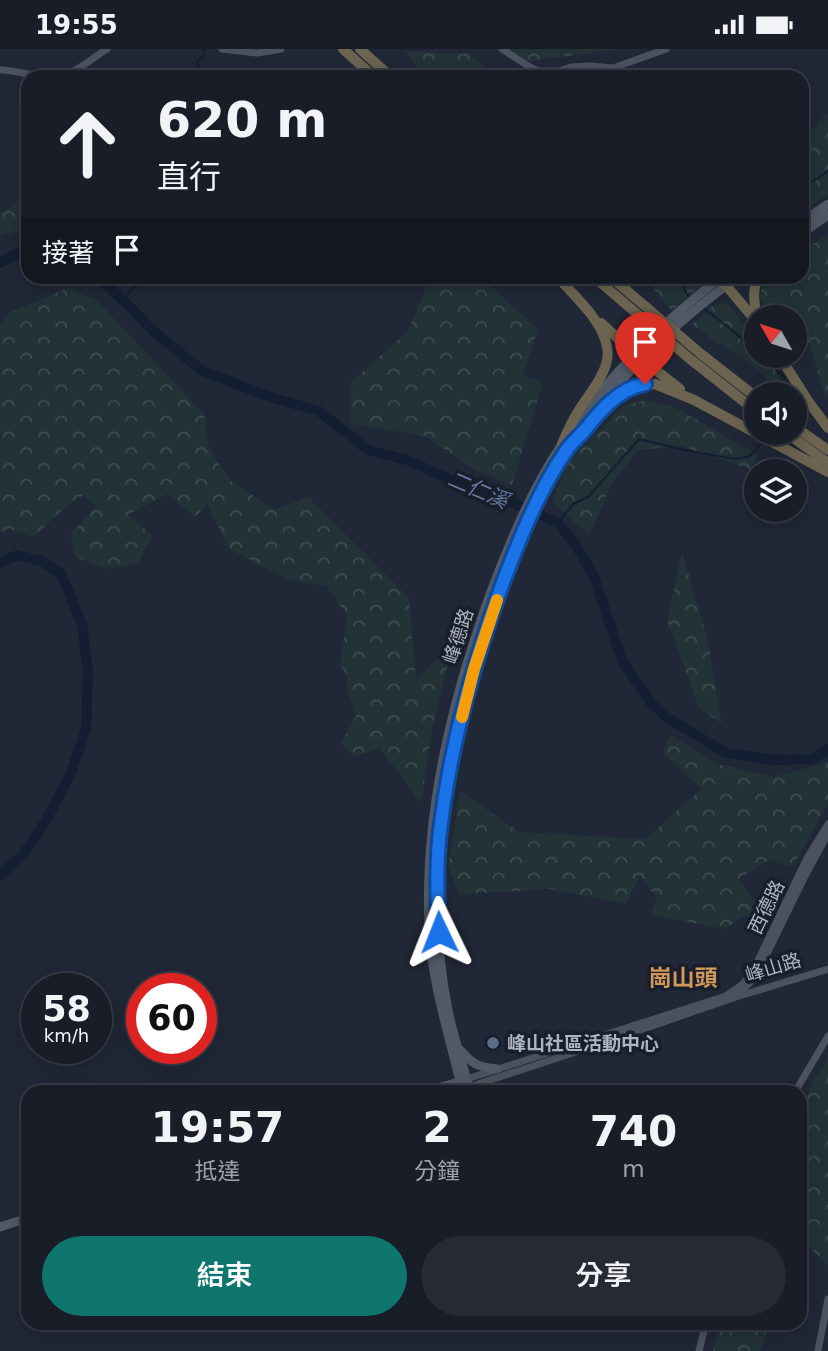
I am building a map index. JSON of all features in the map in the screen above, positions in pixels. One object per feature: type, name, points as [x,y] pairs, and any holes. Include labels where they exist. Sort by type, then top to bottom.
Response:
[{"type":"highway","points":[[354,51],[369,70]]},
{"type":"highway","points":[[354,51],[381,70]]},
{"type":"highway","points":[[564,284],[591,314],[637,356],[694,400]]},
{"type":"highway","points":[[604,284],[701,354],[744,392]]},
{"type":"highway","points":[[617,284],[690,359],[744,393]]},
{"type":"highway","points":[[725,284],[744,305]]},
{"type":"highway","points":[[755,284],[755,305]]},
{"type":"highway","points":[[563,448],[572,422],[607,366],[608,345],[591,314]]},
{"type":"highway","points":[[787,368],[828,428]]},
{"type":"highway","points":[[563,448],[615,398],[634,386],[655,384],[694,400],[828,473]]},
{"type":"highway","points":[[807,435],[828,450]]},
{"type":"highway","points":[[804,445],[828,463]]},
{"type":"main road","points":[[809,217],[828,204]]},
{"type":"main road","points":[[809,228],[828,215]]},
{"type":"main road","name":"峰德路","points":[[464,1084],[448,1010],[442,966],[438,909],[439,846],[452,757],[470,668],[486,607],[514,532],[534,492],[599,395],[675,320],[716,284]]},
{"type":"main road","points":[[456,1050],[474,1065],[497,1069]]},
{"type":"main road","points":[[442,1085],[452,1072],[456,1050]]},
{"type":"main road","name":"峰山路","points":[[458,1085],[464,1084]]},
{"type":"main road","points":[[0,1227],[21,1220]]},
{"type":"main road","points":[[0,1233],[21,1226]]},
{"type":"street","points":[[74,70],[107,49]]},
{"type":"street","points":[[222,49],[257,53],[281,49]]},
{"type":"street","points":[[502,49],[536,70]]},
{"type":"street","points":[[563,70],[590,66],[613,68],[666,49]]},
{"type":"street","points":[[0,70],[21,71]]},
{"type":"street","name":"西德路","points":[[726,996],[742,985],[752,973],[807,858],[828,824]]},
{"type":"street","name":"西德路","points":[[736,997],[756,975],[828,834]]},
{"type":"street","name":"峰山路","points":[[464,1084],[594,1046],[736,997],[828,969]]},
{"type":"street","points":[[726,996],[736,997]]},
{"type":"street","name":"峰山路","points":[[464,1084],[497,1069],[726,996]]},
{"type":"street","points":[[799,1085],[828,1035]]},
{"type":"street","points":[[818,1351],[828,1299]]},
{"type":"street","points":[[699,1351],[704,1330]]},
{"type":"green space","points":[[506,49],[622,49],[528,61]]},
{"type":"green space","points":[[404,51],[469,54],[488,70],[420,70]]},
{"type":"green space","points":[[828,113],[828,195],[809,207],[809,133]]},
{"type":"green space","points":[[21,198],[21,231],[0,235],[0,215]]},
{"type":"green space","points":[[828,234],[828,396],[825,394],[807,337],[807,305],[763,305],[759,296],[764,284],[809,284],[809,246]]},
{"type":"green space","points":[[428,284],[489,284],[538,329],[523,376],[543,382],[512,485],[474,469],[425,436],[351,424],[350,383],[407,332]]},
{"type":"green space","points":[[649,284],[703,284],[672,311]]},
{"type":"green space","points":[[68,288],[96,300],[204,414],[209,449],[230,480],[274,510],[308,497],[409,598],[416,681],[454,641],[433,725],[421,803],[380,748],[355,757],[341,743],[356,716],[347,688],[347,674],[340,666],[347,615],[326,586],[289,580],[229,549],[207,504],[195,517],[167,494],[128,515],[153,536],[137,564],[106,569],[74,556],[71,534],[96,507],[84,495],[69,504],[33,537],[11,529],[0,532],[0,328],[9,313]]},
{"type":"green space","points":[[727,302],[744,326],[744,360],[692,325],[712,306]]},
{"type":"green space","points":[[754,368],[773,368],[782,382],[768,382]]},
{"type":"green space","points":[[645,400],[674,407],[758,455],[756,459],[744,459],[744,467],[682,446],[638,450],[612,483],[590,535],[552,501],[569,462],[623,406]]},
{"type":"green space","points":[[682,552],[708,640],[722,724],[699,708],[667,620]]},
{"type":"green space","points":[[670,735],[717,764],[774,777],[828,762],[828,803],[793,867],[769,860],[738,879],[762,912],[739,918],[726,929],[650,915],[657,898],[640,876],[626,904],[551,889],[459,894],[448,866],[460,791],[519,832],[645,839],[702,789],[663,753]]},
{"type":"green space","points":[[828,1058],[828,1265],[807,1245],[807,1096]]},
{"type":"green space","points":[[719,1330],[768,1330],[760,1351],[713,1351]]},
{"type":"waterway","points":[[200,70],[197,62],[205,50]]},
{"type":"waterway","points":[[809,182],[828,171]]},
{"type":"waterway","name":"二仁溪","points":[[0,263],[21,252]]},
{"type":"waterway","name":"二仁溪","points":[[105,284],[152,330],[204,372],[274,398],[319,411],[368,450],[407,460],[558,523],[577,547],[594,577],[622,661],[651,703],[668,718],[726,753],[774,760],[813,759],[828,749]]},
{"type":"waterway","points":[[123,299],[140,284]]},
{"type":"waterway","points":[[682,284],[690,297]]},
{"type":"waterway","points":[[702,307],[744,340]]},
{"type":"waterway","points":[[774,368],[787,382]]},
{"type":"waterway","points":[[558,523],[573,504],[588,497],[639,439],[735,459],[750,456],[760,445]]},
{"type":"waterway","name":"二仁溪","points":[[0,563],[17,555],[42,561],[61,574],[82,624],[88,673],[86,729],[71,773],[45,822],[23,855],[0,875]]},
{"type":"slow traffic","points":[[462,717],[474,669],[497,600]]},
{"type":"place","name":"峰山社區活動中心","points":[[493,1043]]},
{"type":"district","name":"崗山頭","points":[[683,978]]},
{"type":"route","points":[[439,932],[440,834],[452,757],[474,669],[511,561],[536,505],[568,447],[604,407],[634,386],[645,384]]}]
